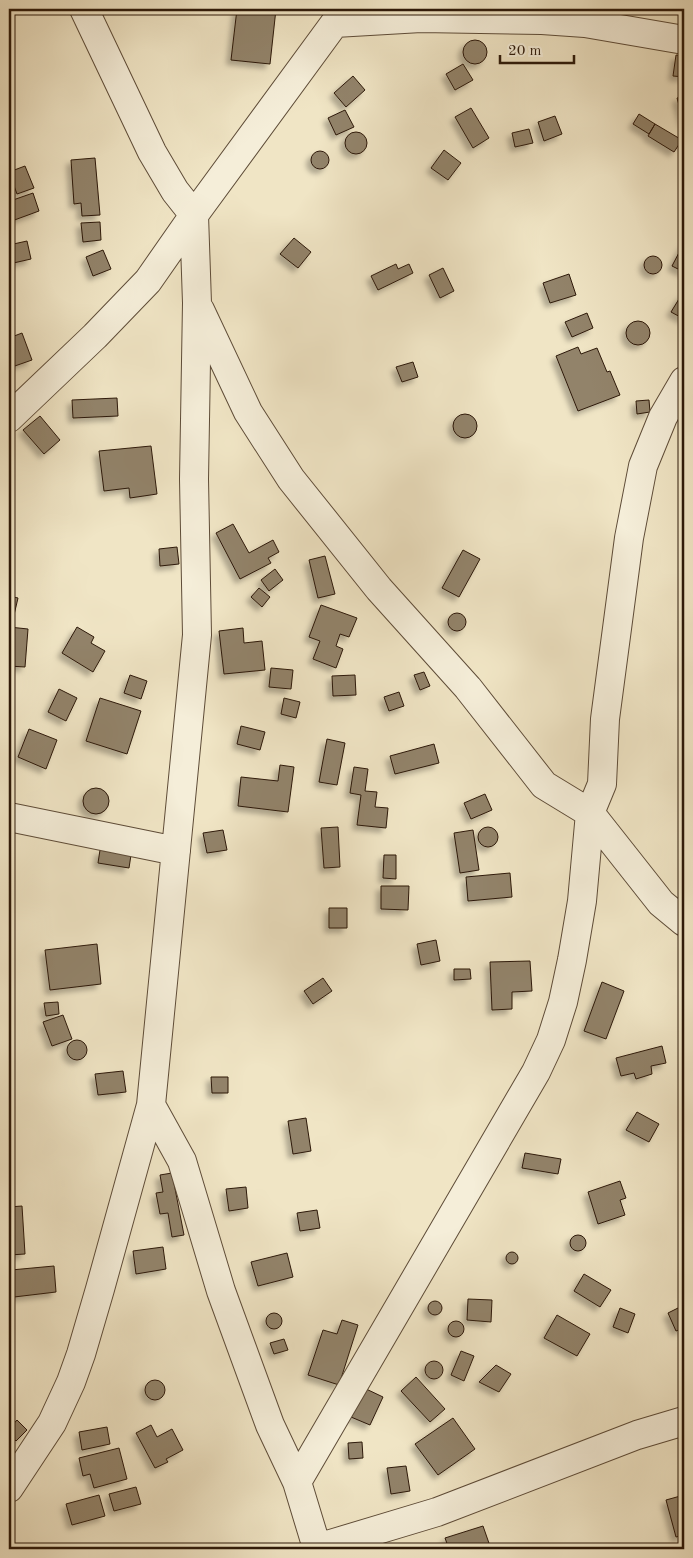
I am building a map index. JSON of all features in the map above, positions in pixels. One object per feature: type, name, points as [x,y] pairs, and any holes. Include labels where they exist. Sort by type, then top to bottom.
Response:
[{"type":"street","points":[[9,1488],[52,1423],[74,1373],[100,1289],[151,1105],[197,635],[194,479],[197,303],[194,215],[175,191],[152,152],[84,9]]},
{"type":"street","points":[[9,418],[95,336],[148,281],[340,16],[542,20],[584,23],[684,40]]},
{"type":"street","points":[[197,303],[248,412],[291,479],[379,589],[468,688],[544,786],[590,813],[661,903],[684,922]]},
{"type":"street","points":[[297,1482],[536,1072],[550,1040],[563,1002],[582,901],[590,813],[602,784],[605,719],[629,538],[643,466],[663,417],[684,381]]},
{"type":"street","points":[[9,817],[176,851]]},
{"type":"street","points":[[151,1105],[182,1161],[222,1291],[270,1425],[297,1482],[316,1549],[437,1512],[637,1435],[684,1420]]},
{"type":"building","points":[[237,9],[276,9],[270,64],[231,60]]},
{"type":"building","points":[[475,40],[480,41],[486,47],[486,57],[480,63],[475,64],[470,63],[464,57],[463,52],[464,47],[470,41]]},
{"type":"building","points":[[676,55],[684,56],[684,77],[673,76]]},
{"type":"building","points":[[463,64],[473,80],[455,90],[446,74]]},
{"type":"building","points":[[353,76],[365,90],[346,107],[334,93]]},
{"type":"building","points":[[684,96],[684,124],[677,98]]},
{"type":"building","points":[[471,108],[489,138],[473,148],[455,117]]},
{"type":"building","points":[[345,110],[354,127],[336,135],[328,118]]},
{"type":"building","points":[[639,114],[655,124],[649,134],[633,124]]},
{"type":"building","points":[[555,116],[562,134],[544,141],[538,122]]},
{"type":"building","points":[[655,124],[682,140],[674,152],[648,136]]},
{"type":"building","points":[[529,129],[533,143],[515,147],[512,133]]},
{"type":"building","points":[[356,132],[364,135],[367,143],[364,151],[356,154],[348,151],[345,143],[348,135]]},
{"type":"building","points":[[444,150],[461,163],[448,180],[431,168]]},
{"type":"building","points":[[320,151],[326,154],[329,160],[326,166],[320,169],[314,166],[311,160],[314,154]]},
{"type":"building","points":[[95,158],[100,215],[82,216],[81,203],[74,204],[71,160]]},
{"type":"building","points":[[25,166],[34,188],[17,194],[9,172]]},
{"type":"building","points":[[9,190],[13,200],[33,193],[39,211],[9,222]]},
{"type":"building","points":[[100,222],[101,240],[83,242],[81,223]]},
{"type":"building","points":[[294,238],[311,252],[298,268],[280,254]]},
{"type":"building","points":[[27,241],[31,259],[9,264],[9,245]]},
{"type":"building","points":[[684,243],[684,272],[672,266]]},
{"type":"building","points":[[103,250],[111,269],[93,276],[86,257]]},
{"type":"building","points":[[649,256],[657,256],[662,261],[660,272],[649,274],[644,269],[644,261]]},
{"type":"building","points":[[396,264],[398,269],[409,264],[413,273],[378,290],[371,276]]},
{"type":"building","points":[[443,268],[454,291],[440,298],[429,275]]},
{"type":"building","points":[[569,274],[576,295],[550,303],[543,283]]},
{"type":"building","points":[[682,294],[684,295],[684,319],[671,312]]},
{"type":"building","points":[[587,313],[593,328],[572,337],[565,322]]},
{"type":"building","points":[[638,321],[643,322],[649,328],[649,338],[643,344],[638,345],[633,344],[627,338],[626,333],[627,328],[633,322]]},
{"type":"building","points":[[22,333],[32,360],[9,368],[9,338]]},
{"type":"building","points":[[578,347],[581,354],[597,348],[607,372],[610,371],[620,395],[578,411],[556,356]]},
{"type":"building","points":[[413,362],[418,377],[402,382],[396,367]]},
{"type":"building","points":[[117,398],[118,416],[73,418],[72,400]]},
{"type":"building","points":[[649,400],[650,412],[637,414],[636,401]]},
{"type":"building","points":[[465,414],[473,418],[477,426],[473,434],[465,438],[457,434],[453,426],[457,418]]},
{"type":"building","points":[[40,416],[60,440],[44,454],[23,430]]},
{"type":"building","points":[[151,446],[157,494],[130,498],[129,488],[104,491],[99,451]]},
{"type":"building","points":[[233,524],[249,553],[273,540],[279,552],[268,558],[271,563],[240,579],[216,533]]},
{"type":"building","points":[[177,547],[179,564],[160,566],[159,549]]},
{"type":"building","points":[[463,550],[480,559],[459,597],[442,588]]},
{"type":"building","points":[[325,556],[335,594],[318,598],[309,560]]},
{"type":"building","points":[[275,569],[283,580],[269,591],[261,580]]},
{"type":"building","points":[[259,588],[270,597],[262,607],[251,597]]},
{"type":"building","points":[[9,596],[18,598],[14,615],[9,614]]},
{"type":"building","points":[[321,605],[357,618],[349,637],[340,634],[336,646],[343,649],[336,668],[313,659],[320,641],[309,637]]},
{"type":"building","points":[[457,613],[463,616],[466,622],[463,628],[457,631],[451,628],[448,622],[451,616]]},
{"type":"building","points":[[9,627],[28,629],[25,667],[9,666]]},
{"type":"building","points":[[77,627],[94,637],[91,643],[105,651],[93,672],[62,653]]},
{"type":"building","points":[[243,628],[244,643],[262,641],[265,670],[224,674],[219,631]]},
{"type":"building","points":[[271,668],[293,670],[291,689],[269,687]]},
{"type":"building","points":[[424,672],[430,686],[420,690],[414,675]]},
{"type":"building","points":[[130,675],[147,681],[141,699],[124,693]]},
{"type":"building","points":[[355,675],[356,695],[333,696],[332,676]]},
{"type":"building","points":[[59,689],[77,698],[66,721],[48,712]]},
{"type":"building","points":[[399,692],[404,706],[389,711],[384,697]]},
{"type":"building","points":[[100,698],[141,711],[127,754],[86,741]]},
{"type":"building","points":[[284,698],[300,702],[296,718],[281,714]]},
{"type":"building","points":[[241,726],[265,732],[260,750],[237,744]]},
{"type":"building","points":[[29,729],[57,740],[46,769],[18,757]]},
{"type":"building","points":[[327,739],[345,743],[337,785],[319,782]]},
{"type":"building","points":[[434,744],[439,763],[395,774],[390,756]]},
{"type":"building","points":[[280,765],[294,767],[288,812],[238,806],[241,777],[278,781]]},
{"type":"building","points":[[354,767],[368,769],[365,791],[377,792],[375,807],[388,808],[386,828],[357,825],[361,795],[350,793]]},
{"type":"building","points":[[96,788],[105,792],[109,801],[105,810],[96,814],[87,810],[83,801],[87,792]]},
{"type":"building","points":[[485,794],[492,810],[471,819],[464,803]]},
{"type":"building","points":[[338,827],[340,867],[324,868],[321,828]]},
{"type":"building","points":[[484,827],[492,827],[498,833],[498,841],[492,847],[484,847],[478,841],[478,833]]},
{"type":"building","points":[[223,830],[227,850],[207,853],[203,833]]},
{"type":"building","points":[[473,830],[479,870],[460,873],[454,833]]},
{"type":"building","points":[[100,850],[131,855],[129,868],[98,863]]},
{"type":"building","points":[[384,855],[396,855],[396,879],[383,878]]},
{"type":"building","points":[[510,873],[512,897],[468,901],[466,877]]},
{"type":"building","points":[[381,886],[409,886],[408,910],[381,909]]},
{"type":"building","points":[[329,908],[347,908],[347,928],[329,928]]},
{"type":"building","points":[[436,940],[440,961],[421,965],[417,944]]},
{"type":"building","points":[[97,944],[101,984],[50,990],[45,950]]},
{"type":"building","points":[[530,961],[532,991],[512,992],[512,1009],[492,1010],[490,962]]},
{"type":"building","points":[[454,969],[470,969],[471,979],[454,980]]},
{"type":"building","points":[[323,978],[332,991],[313,1004],[304,991]]},
{"type":"building","points":[[602,982],[624,991],[606,1039],[584,1031]]},
{"type":"building","points":[[58,1002],[59,1014],[46,1016],[44,1003]]},
{"type":"building","points":[[63,1015],[72,1039],[52,1046],[43,1022]]},
{"type":"building","points":[[73,1040],[81,1040],[87,1046],[87,1054],[81,1060],[73,1060],[67,1054],[67,1046]]},
{"type":"building","points":[[662,1046],[666,1063],[651,1066],[652,1074],[636,1079],[634,1073],[621,1076],[616,1058]]},
{"type":"building","points":[[123,1071],[126,1092],[98,1095],[95,1074]]},
{"type":"building","points":[[211,1077],[228,1077],[228,1093],[212,1093]]},
{"type":"building","points":[[637,1112],[659,1124],[649,1142],[626,1130]]},
{"type":"building","points":[[306,1118],[311,1151],[293,1154],[288,1121]]},
{"type":"building","points":[[525,1153],[561,1159],[558,1174],[522,1168]]},
{"type":"building","points":[[172,1173],[184,1235],[172,1237],[168,1213],[160,1214],[156,1193],[163,1192],[160,1175]]},
{"type":"building","points":[[620,1181],[626,1198],[620,1200],[625,1215],[598,1224],[588,1192]]},
{"type":"building","points":[[246,1187],[248,1208],[229,1211],[226,1189]]},
{"type":"building","points":[[22,1206],[25,1254],[9,1255],[9,1207]]},
{"type":"building","points":[[317,1210],[320,1228],[300,1231],[297,1213]]},
{"type":"building","points":[[578,1235],[584,1237],[586,1243],[584,1249],[578,1251],[572,1249],[570,1243],[572,1237]]},
{"type":"building","points":[[163,1247],[166,1269],[136,1274],[133,1251]]},
{"type":"building","points":[[512,1252],[518,1258],[512,1264],[506,1258]]},
{"type":"building","points":[[287,1253],[293,1277],[258,1286],[251,1262]]},
{"type":"building","points":[[54,1266],[56,1292],[14,1297],[11,1270]]},
{"type":"building","points":[[584,1274],[611,1290],[600,1307],[574,1291]]},
{"type":"building","points":[[468,1299],[492,1300],[491,1322],[467,1320]]},
{"type":"building","points":[[432,1301],[438,1301],[442,1308],[438,1315],[432,1315],[428,1311],[428,1305]]},
{"type":"building","points":[[680,1307],[684,1317],[684,1328],[676,1331],[668,1313]]},
{"type":"building","points":[[620,1308],[635,1314],[628,1333],[613,1327]]},
{"type":"building","points":[[271,1313],[277,1313],[282,1318],[280,1327],[271,1329],[266,1324],[266,1318]]},
{"type":"building","points":[[557,1315],[590,1334],[577,1356],[544,1338]]},
{"type":"building","points":[[342,1320],[358,1325],[339,1385],[308,1375],[323,1330],[337,1334]]},
{"type":"building","points":[[453,1321],[459,1321],[464,1326],[462,1335],[453,1337],[448,1332],[448,1326]]},
{"type":"building","points":[[284,1339],[288,1350],[274,1354],[270,1343]]},
{"type":"building","points":[[461,1351],[474,1356],[464,1381],[451,1375]]},
{"type":"building","points":[[434,1361],[440,1364],[443,1370],[440,1376],[434,1379],[428,1376],[425,1370],[428,1364]]},
{"type":"building","points":[[496,1365],[511,1374],[499,1392],[479,1382]]},
{"type":"building","points":[[416,1377],[445,1409],[430,1422],[401,1391]]},
{"type":"building","points":[[155,1380],[162,1383],[165,1390],[162,1397],[155,1400],[148,1397],[145,1390],[148,1383]]},
{"type":"building","points":[[364,1388],[383,1397],[370,1425],[351,1417]]},
{"type":"building","points":[[453,1418],[475,1449],[438,1475],[415,1444]]},
{"type":"building","points":[[17,1420],[27,1430],[16,1441],[9,1434],[9,1429]]},
{"type":"building","points":[[151,1425],[157,1437],[172,1429],[183,1450],[166,1459],[168,1462],[155,1468],[136,1433]]},
{"type":"building","points":[[107,1427],[110,1444],[82,1450],[79,1432]]},
{"type":"building","points":[[362,1442],[363,1458],[349,1459],[348,1443]]},
{"type":"building","points":[[119,1448],[127,1479],[94,1488],[90,1474],[83,1476],[79,1458]]},
{"type":"building","points":[[406,1466],[410,1491],[391,1494],[387,1468]]},
{"type":"building","points":[[136,1487],[141,1504],[114,1511],[109,1494]]},
{"type":"building","points":[[99,1495],[105,1516],[72,1525],[66,1504]]},
{"type":"building","points":[[684,1495],[684,1535],[676,1537],[666,1500]]},
{"type":"building","points":[[483,1526],[491,1549],[449,1549],[445,1538]]}]
